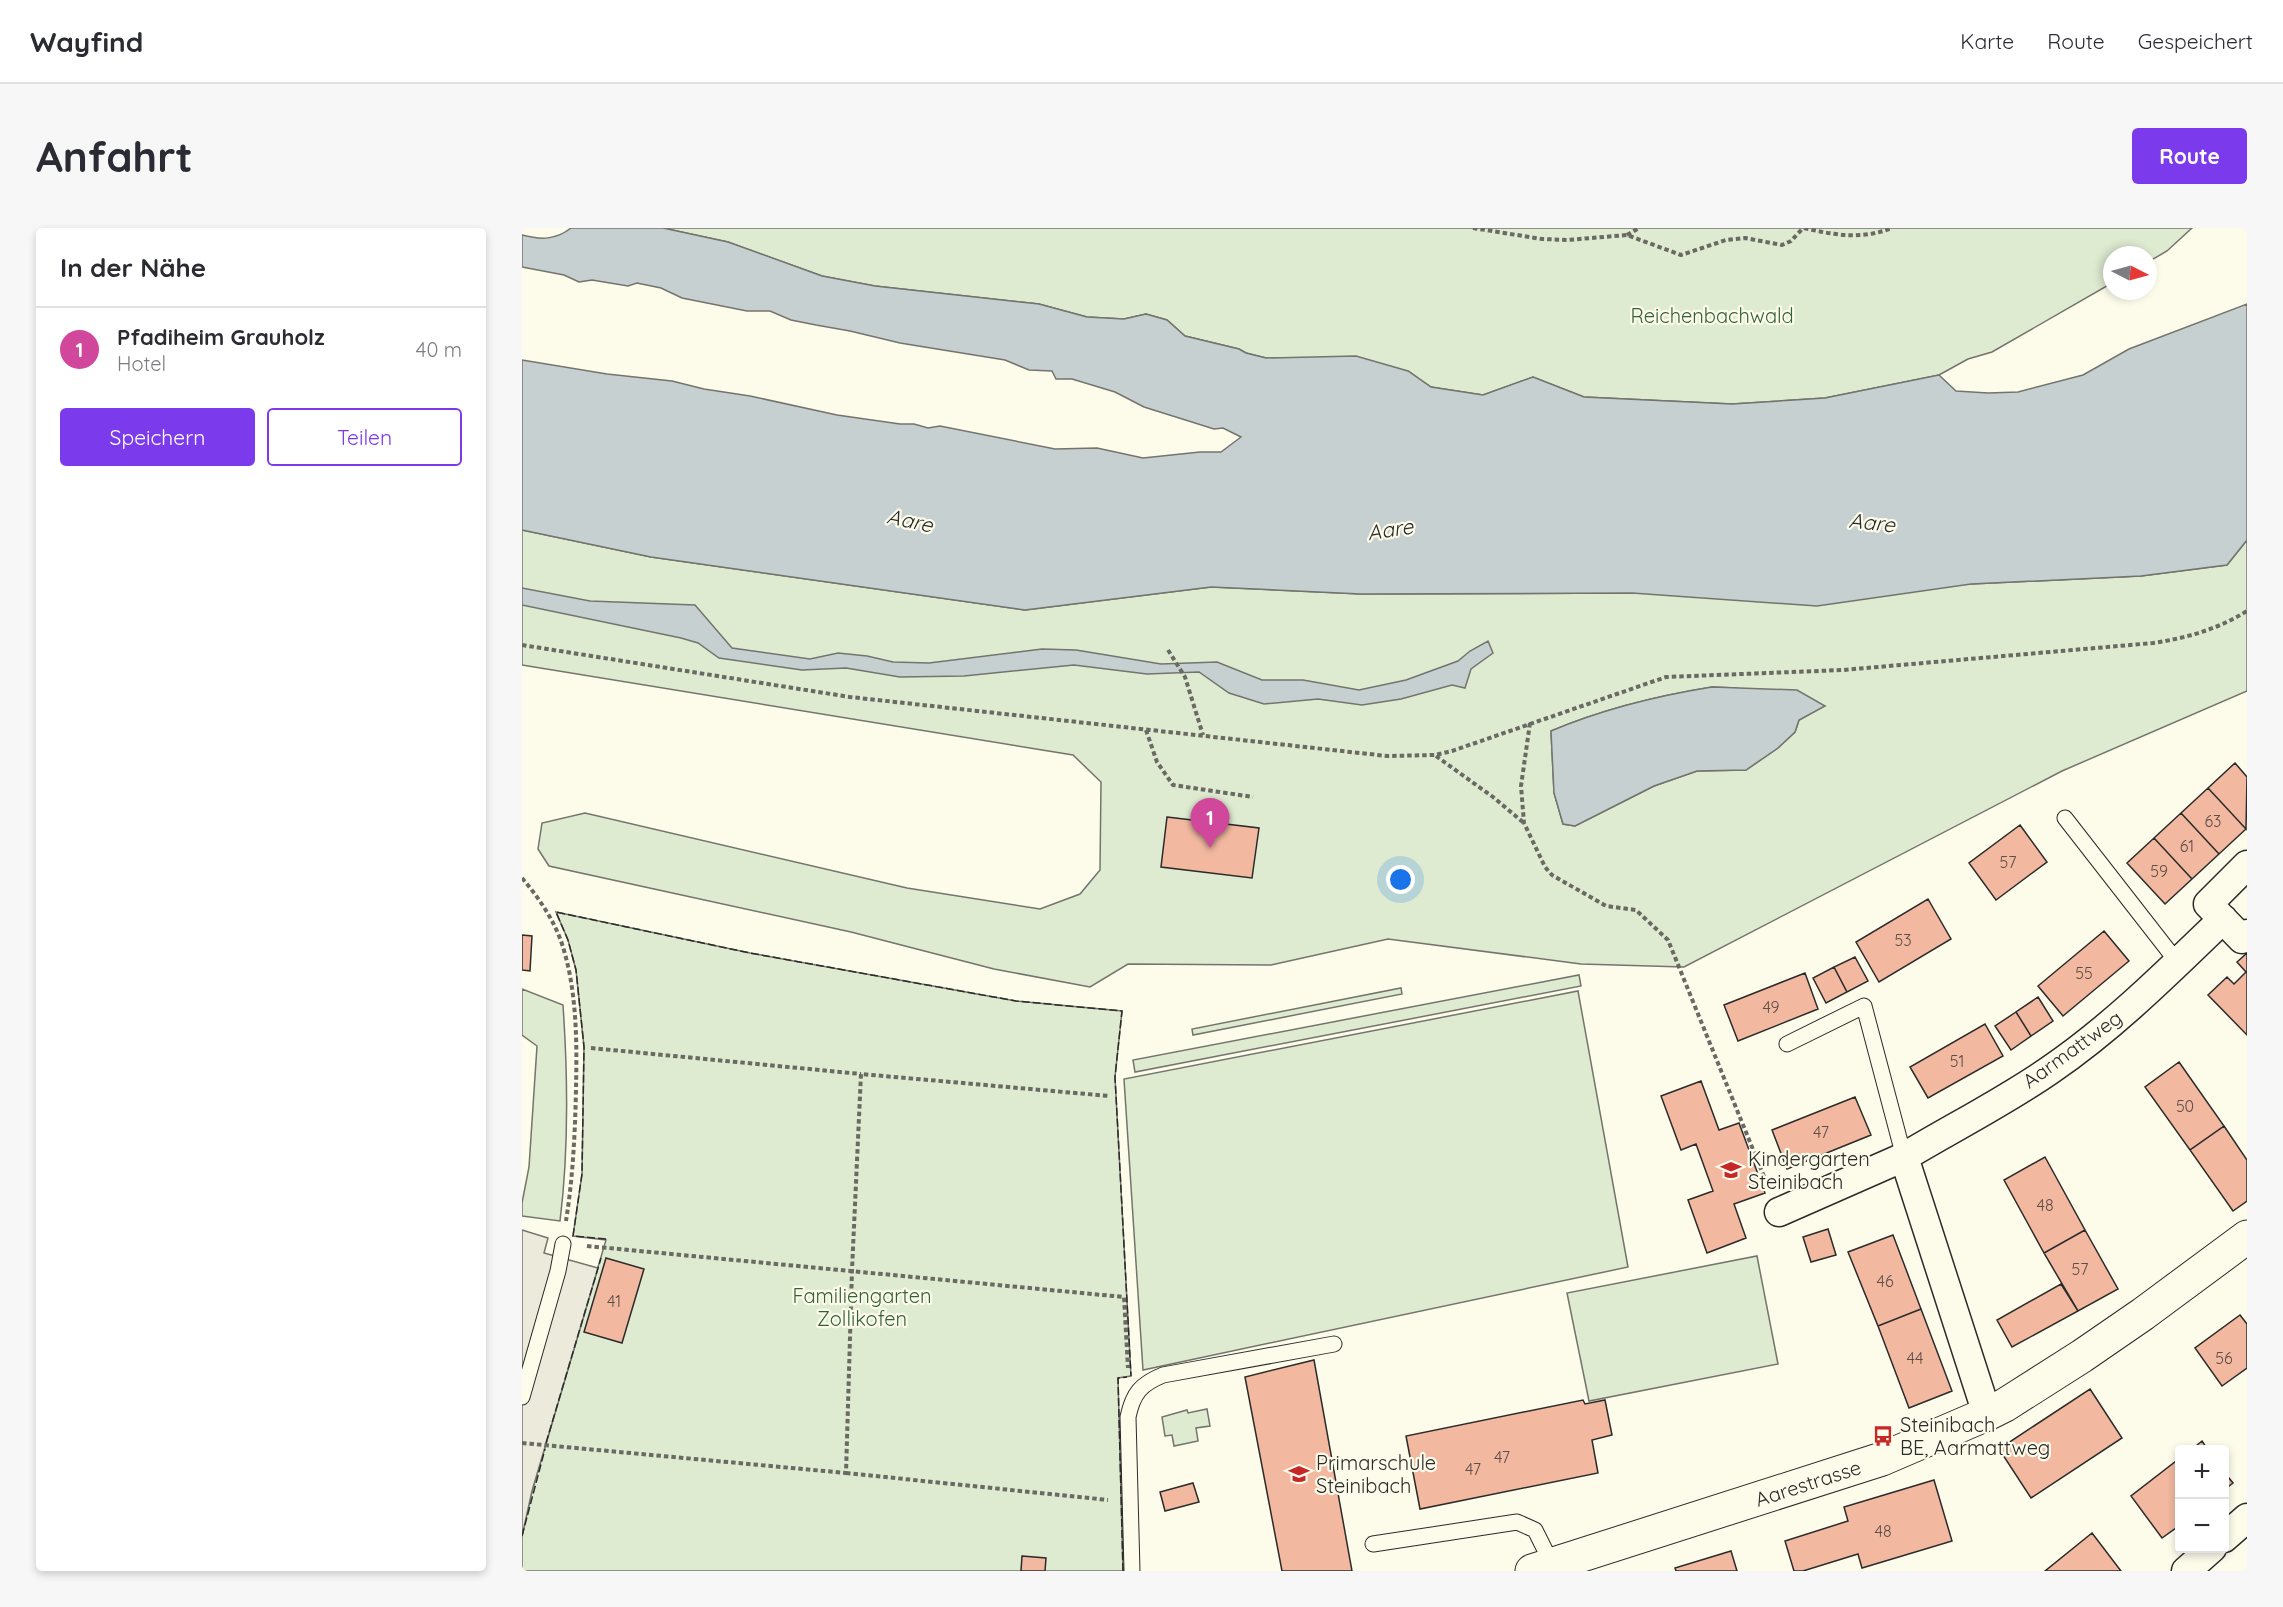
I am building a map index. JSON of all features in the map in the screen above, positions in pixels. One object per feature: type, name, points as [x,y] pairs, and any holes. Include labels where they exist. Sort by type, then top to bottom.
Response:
[{"type":"street","points":[[2247,865],[2208,904],[2242,939],[2247,934]]},
{"type":"street","name":"Aarmattweg","points":[[1779,1212],[1904,1157],[2050,1070],[2106,1027],[2178,963],[2223,919]]},
{"type":"street","points":[[1904,1157],[1987,1414]]},
{"type":"street","name":"Aarestrasse","points":[[1542,1568],[1882,1459],[1987,1414],[2082,1356],[2247,1237]]},
{"type":"street","points":[[2229,1534],[2247,1518]]},
{"type":"street","points":[[2186,1571],[2206,1553]]},
{"type":"lane","points":[[2065,818],[2178,963]]},
{"type":"lane","points":[[1787,1044],[1864,1006],[1904,1157]]},
{"type":"lane","points":[[522,1397],[558,1271],[563,1244]]},
{"type":"lane","points":[[1132,1571],[1128,1417],[1131,1404],[1140,1387],[1163,1375],[1334,1344]]},
{"type":"lane","points":[[1373,1544],[1517,1522],[1535,1530],[1542,1568]]},
{"type":"path","points":[[1473,228],[1542,239],[1569,240],[1627,235],[1681,255],[1726,240],[1745,238],[1782,245],[1791,241],[1803,228],[1835,236],[1878,233],[1892,228]]},
{"type":"path","points":[[1627,235],[1639,228]]},
{"type":"path","points":[[522,645],[850,697],[1387,756],[1435,755],[1666,677],[1843,670],[2153,643],[2183,638],[2213,629],[2247,611]]},
{"type":"path","points":[[1168,650],[1182,671],[1203,735]]},
{"type":"path","points":[[1530,723],[1521,786],[1524,824],[1545,867],[1551,875],[1606,906],[1636,910],[1668,940],[1737,1115],[1779,1212]]},
{"type":"path","points":[[1146,730],[1157,762],[1173,785],[1253,797]]},
{"type":"path","points":[[1435,755],[1493,797],[1524,824]]},
{"type":"path","points":[[522,878],[551,919],[562,944],[573,1006],[576,1062],[573,1173],[563,1244],[1124,1297],[1131,1404]]},
{"type":"path","points":[[591,1048],[1109,1096]]},
{"type":"path","points":[[846,1473],[861,1074]]},
{"type":"path","points":[[522,1443],[1108,1500]]},
{"type":"green space","name":"Reichenbachwald","points":[[663,228],[2192,228],[2167,251],[2157,257],[2157,246],[2103,246],[2103,288],[1992,352],[1968,359],[1939,375],[1825,398],[1732,404],[1584,397],[1533,377],[1483,395],[1431,387],[1408,371],[1289,358],[1266,358],[1246,353],[1239,349],[1185,336],[1167,320],[1146,314],[1124,319],[1087,317],[1039,304],[875,286],[822,276],[728,242]]},
{"type":"green space","points":[[522,530],[651,557],[1025,610],[1211,587],[1361,594],[1632,593],[1971,584],[2141,576],[2227,565],[2247,540],[2247,691],[2062,771],[1684,967],[1581,964],[1388,939],[1271,965],[1128,964],[1090,987],[994,969],[851,932],[549,866],[538,849],[542,823],[585,813],[907,888],[1040,909],[1080,894],[1100,870],[1101,782],[1073,755],[522,665]],"holes":[[[1712,687],[1736,688],[1824,706],[1799,720],[1795,732],[1778,748],[1746,770],[1697,771],[1654,786],[1575,826],[1563,824],[1554,793],[1551,731],[1590,716],[1650,699]]]},
{"type":"green space","name":"Familiengarten Zollikofen","points":[[556,912],[750,953],[1016,1001],[1122,1011],[1115,1077],[1131,1376],[1118,1378],[1123,1571],[522,1571],[522,1536],[532,1491],[606,1240],[573,1236],[582,1174],[584,1047],[576,970],[568,940]]},
{"type":"green space","points":[[1579,975],[1581,986],[1135,1072],[1133,1060]]},
{"type":"green space","points":[[1401,988],[1402,994],[1193,1035],[1192,1029]]},
{"type":"green space","points":[[522,989],[563,1005],[567,1113],[560,1221],[522,1216],[522,1203],[529,1167],[537,1046],[522,1035]]},
{"type":"green space","points":[[1578,991],[1628,1267],[1143,1370],[1124,1079]]},
{"type":"green space","points":[[1757,1256],[1778,1364],[1589,1401],[1567,1293]]},
{"type":"green space","points":[[1207,1409],[1210,1426],[1196,1428],[1198,1441],[1174,1446],[1172,1435],[1165,1436],[1162,1417],[1187,1410],[1188,1413]]},
{"type":"shaded area","points":[[522,1230],[548,1238],[544,1253],[598,1268],[532,1491],[522,1536]]},
{"type":"water","name":"Aare","points":[[571,228],[663,228],[728,242],[822,276],[875,286],[1039,304],[1087,317],[1124,319],[1146,314],[1167,320],[1185,336],[1266,358],[1356,356],[1408,371],[1431,387],[1483,395],[1533,377],[1584,397],[1732,404],[1825,398],[1939,375],[1956,391],[2018,392],[2083,375],[2129,349],[2247,304],[2247,540],[2227,565],[2141,576],[1971,584],[1817,606],[1632,593],[1361,594],[1211,587],[1025,610],[651,557],[522,530],[522,360],[607,374],[672,381],[837,415],[914,424],[928,428],[940,426],[1055,449],[1097,448],[1143,458],[1221,452],[1241,437],[1223,428],[1214,429],[1144,407],[1115,392],[1072,379],[1056,379],[1052,371],[1029,370],[1005,360],[900,343],[791,320],[770,311],[747,311],[682,298],[661,288],[637,283],[628,286],[592,280],[579,282],[564,275],[522,267],[522,235],[548,238],[560,235]]},
{"type":"water","points":[[522,588],[590,601],[695,605],[732,648],[810,659],[838,653],[893,662],[929,663],[1042,649],[1076,650],[1161,664],[1217,662],[1262,680],[1303,680],[1359,690],[1406,680],[1458,661],[1488,641],[1493,653],[1471,669],[1465,688],[1452,685],[1401,699],[1362,705],[1318,699],[1264,704],[1229,693],[1199,672],[1147,674],[1074,665],[964,676],[900,677],[846,668],[802,670],[719,658],[698,643],[681,638],[522,605]]},
{"type":"water","points":[[1712,687],[1797,690],[1825,706],[1799,720],[1795,732],[1778,748],[1746,770],[1697,771],[1654,786],[1575,826],[1563,824],[1554,793],[1551,731],[1630,704]]},
{"type":"building","points":[[2235,763],[2247,777],[2246,829],[2208,788]]},
{"type":"building","points":[[2208,788],[2246,829],[2219,854],[2181,813]]},
{"type":"building","points":[[2181,813],[2219,854],[2192,879],[2154,838]]},
{"type":"building","points":[[1167,817],[1259,828],[1252,878],[1161,867]]},
{"type":"building","points":[[2020,825],[2047,862],[1996,900],[1969,863]]},
{"type":"building","points":[[2154,838],[2192,879],[2165,904],[2127,863]]},
{"type":"building","points":[[1928,899],[1951,939],[1879,982],[1856,942]]},
{"type":"building","points":[[2104,931],[2129,961],[2063,1016],[2038,986]]},
{"type":"building","points":[[522,935],[532,936],[530,971],[522,970]]},
{"type":"building","points":[[2247,953],[2247,1035],[2208,995],[2227,977],[2234,984],[2246,972],[2237,962]]},
{"type":"building","points":[[1855,957],[1868,981],[1847,992],[1834,967]]},
{"type":"building","points":[[1834,967],[1847,992],[1826,1003],[1813,978]]},
{"type":"building","points":[[1805,973],[1818,1009],[1738,1041],[1724,1005]]},
{"type":"building","points":[[2038,997],[2053,1021],[2031,1036],[2016,1012]]},
{"type":"building","points":[[2016,1012],[2031,1036],[2011,1050],[1995,1026]]},
{"type":"building","points":[[1985,1024],[2003,1056],[1928,1098],[1910,1067]]},
{"type":"building","points":[[2179,1062],[2224,1126],[2190,1150],[2145,1087]]},
{"type":"building","name":"Kindergarten Steinibach","points":[[1701,1081],[1719,1130],[1739,1123],[1765,1193],[1734,1204],[1746,1238],[1707,1253],[1688,1200],[1713,1191],[1696,1144],[1681,1150],[1661,1096]]},
{"type":"building","points":[[1855,1097],[1871,1135],[1787,1169],[1772,1130]]},
{"type":"building","points":[[2224,1126],[2247,1160],[2247,1201],[2233,1211],[2190,1150]]},
{"type":"building","points":[[2045,1157],[2085,1230],[2044,1253],[2004,1180]]},
{"type":"building","points":[[1828,1229],[1836,1255],[1811,1262],[1803,1237]]},
{"type":"building","points":[[2085,1230],[2118,1289],[2078,1311],[2044,1253]]},
{"type":"building","points":[[1893,1235],[1921,1309],[1878,1326],[1848,1252]]},
{"type":"building","points":[[606,1258],[644,1269],[622,1343],[584,1332]]},
{"type":"building","points":[[2061,1284],[2078,1311],[2012,1347],[1997,1320]]},
{"type":"building","points":[[1921,1309],[1952,1391],[1909,1408],[1878,1326]]},
{"type":"building","points":[[2240,1315],[2247,1324],[2247,1368],[2222,1386],[2195,1348]]},
{"type":"building","name":"Primarschule Steinibach","points":[[1314,1360],[1352,1571],[1282,1571],[1245,1377]]},
{"type":"building","points":[[2090,1389],[2122,1438],[2031,1498],[1999,1449]]},
{"type":"building","points":[[1583,1400],[1585,1404],[1605,1400],[1612,1435],[1592,1440],[1598,1473],[1420,1509],[1406,1436]]},
{"type":"building","points":[[2175,1462],[2175,1529],[2162,1538],[2131,1496]]},
{"type":"building","points":[[1934,1480],[1952,1541],[1862,1568],[1858,1554],[1803,1571],[1794,1571],[1785,1541],[1848,1521],[1844,1507]]},
{"type":"building","points":[[1193,1483],[1199,1502],[1165,1511],[1160,1492]]},
{"type":"building","points":[[2092,1533],[2121,1571],[2045,1571]]},
{"type":"building","points":[[1731,1551],[1737,1571],[1676,1571],[1675,1568]]},
{"type":"building","points":[[1022,1556],[1046,1558],[1045,1571],[1021,1571]]},
{"type":"fence","points":[[606,1239],[573,1236],[582,1174],[584,1047],[576,970],[568,940],[556,912],[750,953],[1016,1001],[1122,1011],[1115,1077],[1131,1376]]},
{"type":"fence","points":[[546,1443],[601,1258]]},
{"type":"fence","points":[[1123,1571],[1118,1378],[1127,1377]]},
{"type":"fence","points":[[522,1536],[545,1449]]},
{"type":"place","name":"Pfadiheim Grauholz","points":[[1210,848]]},
{"type":"place","name":"Kindergarten Steinibach","points":[[1731,1170]]},
{"type":"place","name":"Steinibach BE, Aarmattweg","points":[[1883,1436]]},
{"type":"place","name":"Primarschule Steinibach","points":[[1299,1474]]}]
